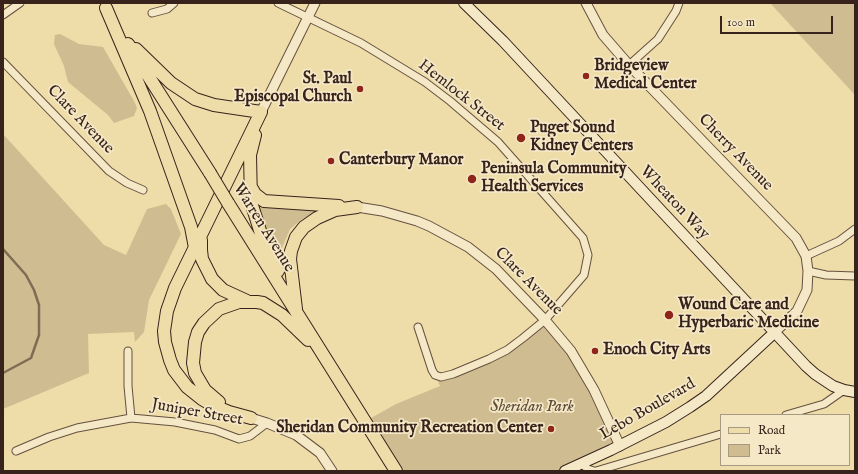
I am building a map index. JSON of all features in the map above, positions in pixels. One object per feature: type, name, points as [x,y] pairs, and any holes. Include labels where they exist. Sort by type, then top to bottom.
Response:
[{"type":"main road","name":"Wheaton Way","points":[[464,3],[503,41],[815,374],[832,386],[855,392]]},
{"type":"main road","name":"Warren Avenue","points":[[104,6],[396,471]]},
{"type":"main road","points":[[104,6],[150,111],[191,227],[194,250]]},
{"type":"main road","points":[[122,36],[171,82],[189,95],[214,105],[261,112]]},
{"type":"main road","points":[[261,112],[250,155],[250,187],[253,208],[262,236],[297,314]]},
{"type":"main road","points":[[250,418],[212,405],[192,392],[174,370],[167,351],[164,331],[167,311],[175,288],[261,112]]},
{"type":"main road","points":[[250,187],[255,194],[264,201],[357,207]]},
{"type":"main road","points":[[297,314],[290,259],[296,237],[304,227],[320,216],[335,210],[357,207]]},
{"type":"main road","points":[[202,233],[200,246],[202,259],[212,279],[223,290],[248,302]]},
{"type":"main road","points":[[250,418],[212,396],[205,390],[199,381],[193,363],[195,342],[198,332],[204,323],[219,310],[231,304],[248,302],[263,303],[282,315],[321,353]]},
{"type":"main road","name":"Lebo Boulevard","points":[[565,471],[620,446],[666,422],[696,403],[706,396],[775,332]]},
{"type":"street","points":[[3,15],[20,3]]},
{"type":"street","points":[[152,13],[167,9],[174,3]]},
{"type":"street","name":"Hemlock Street","points":[[278,3],[361,43],[425,82],[464,112],[498,142],[583,238],[588,255],[584,275],[545,320]]},
{"type":"street","points":[[261,112],[315,3]]},
{"type":"street","name":"Cherry Avenue","points":[[586,3],[603,35],[629,65],[796,238],[806,256],[808,271],[807,290],[797,311],[775,332]]},
{"type":"street","points":[[629,65],[658,39],[676,11],[679,3]]},
{"type":"street","name":"Clare Avenue","points":[[3,62],[109,171],[127,184],[143,190]]},
{"type":"street","name":"Clare Avenue","points":[[357,207],[382,211],[417,221],[468,247],[496,269],[565,343],[587,375],[620,446]]},
{"type":"street","points":[[806,256],[839,240],[855,229]]},
{"type":"street","points":[[808,271],[826,275],[855,276]]},
{"type":"street","points":[[418,327],[432,370],[435,375],[441,377],[448,376],[489,359],[506,350],[545,320]]},
{"type":"street","points":[[128,351],[128,386],[131,418]]},
{"type":"street","points":[[789,414],[824,404],[844,390]]},
{"type":"street","name":"Juniper Street","points":[[16,451],[49,437],[76,428],[131,418],[176,422],[215,430],[239,438],[250,436],[267,423]]},
{"type":"street","points":[[250,418],[267,423],[296,435],[320,453],[332,471]]},
{"type":"street","points":[[582,464],[588,469],[595,471],[720,434]]},
{"type":"green space","points":[[770,3],[855,3],[855,95]]},
{"type":"green space","points":[[60,34],[79,44],[103,47],[134,101],[137,108],[134,116],[114,123],[108,115],[68,82],[64,66],[54,44],[55,35]]},
{"type":"green space","points":[[3,134],[104,245],[126,255],[147,209],[166,204],[171,209],[181,234],[149,300],[144,332],[135,342],[134,332],[88,334],[89,373],[3,409]]},
{"type":"green space","points":[[259,204],[323,208],[302,219],[290,229],[281,250],[272,241],[262,221]]},
{"type":"green space","name":"Sheridan Park","points":[[545,320],[565,343],[620,446],[582,464],[589,471],[396,471],[364,422],[396,404],[440,386],[435,375],[441,377],[489,359]]},
{"type":"waterway","points":[[3,249],[26,275],[34,290],[39,305],[39,335],[31,358],[3,373]]},
{"type":"place","name":"Bridgeview Medical Center","points":[[586,76]]},
{"type":"place","name":"St. Paul Episcopal Church","points":[[360,89]]},
{"type":"place","name":"Puget Sound Kidney Centers","points":[[521,138]]},
{"type":"place","name":"Canterbury Manor","points":[[331,161]]},
{"type":"place","name":"Peninsula Community Health Services","points":[[472,179]]},
{"type":"place","name":"Wound Care and Hyperbaric Medicine","points":[[669,315]]},
{"type":"place","name":"Enoch City Arts","points":[[595,351]]},
{"type":"place","name":"Sheridan Community Recreation Center","points":[[551,429]]}]
